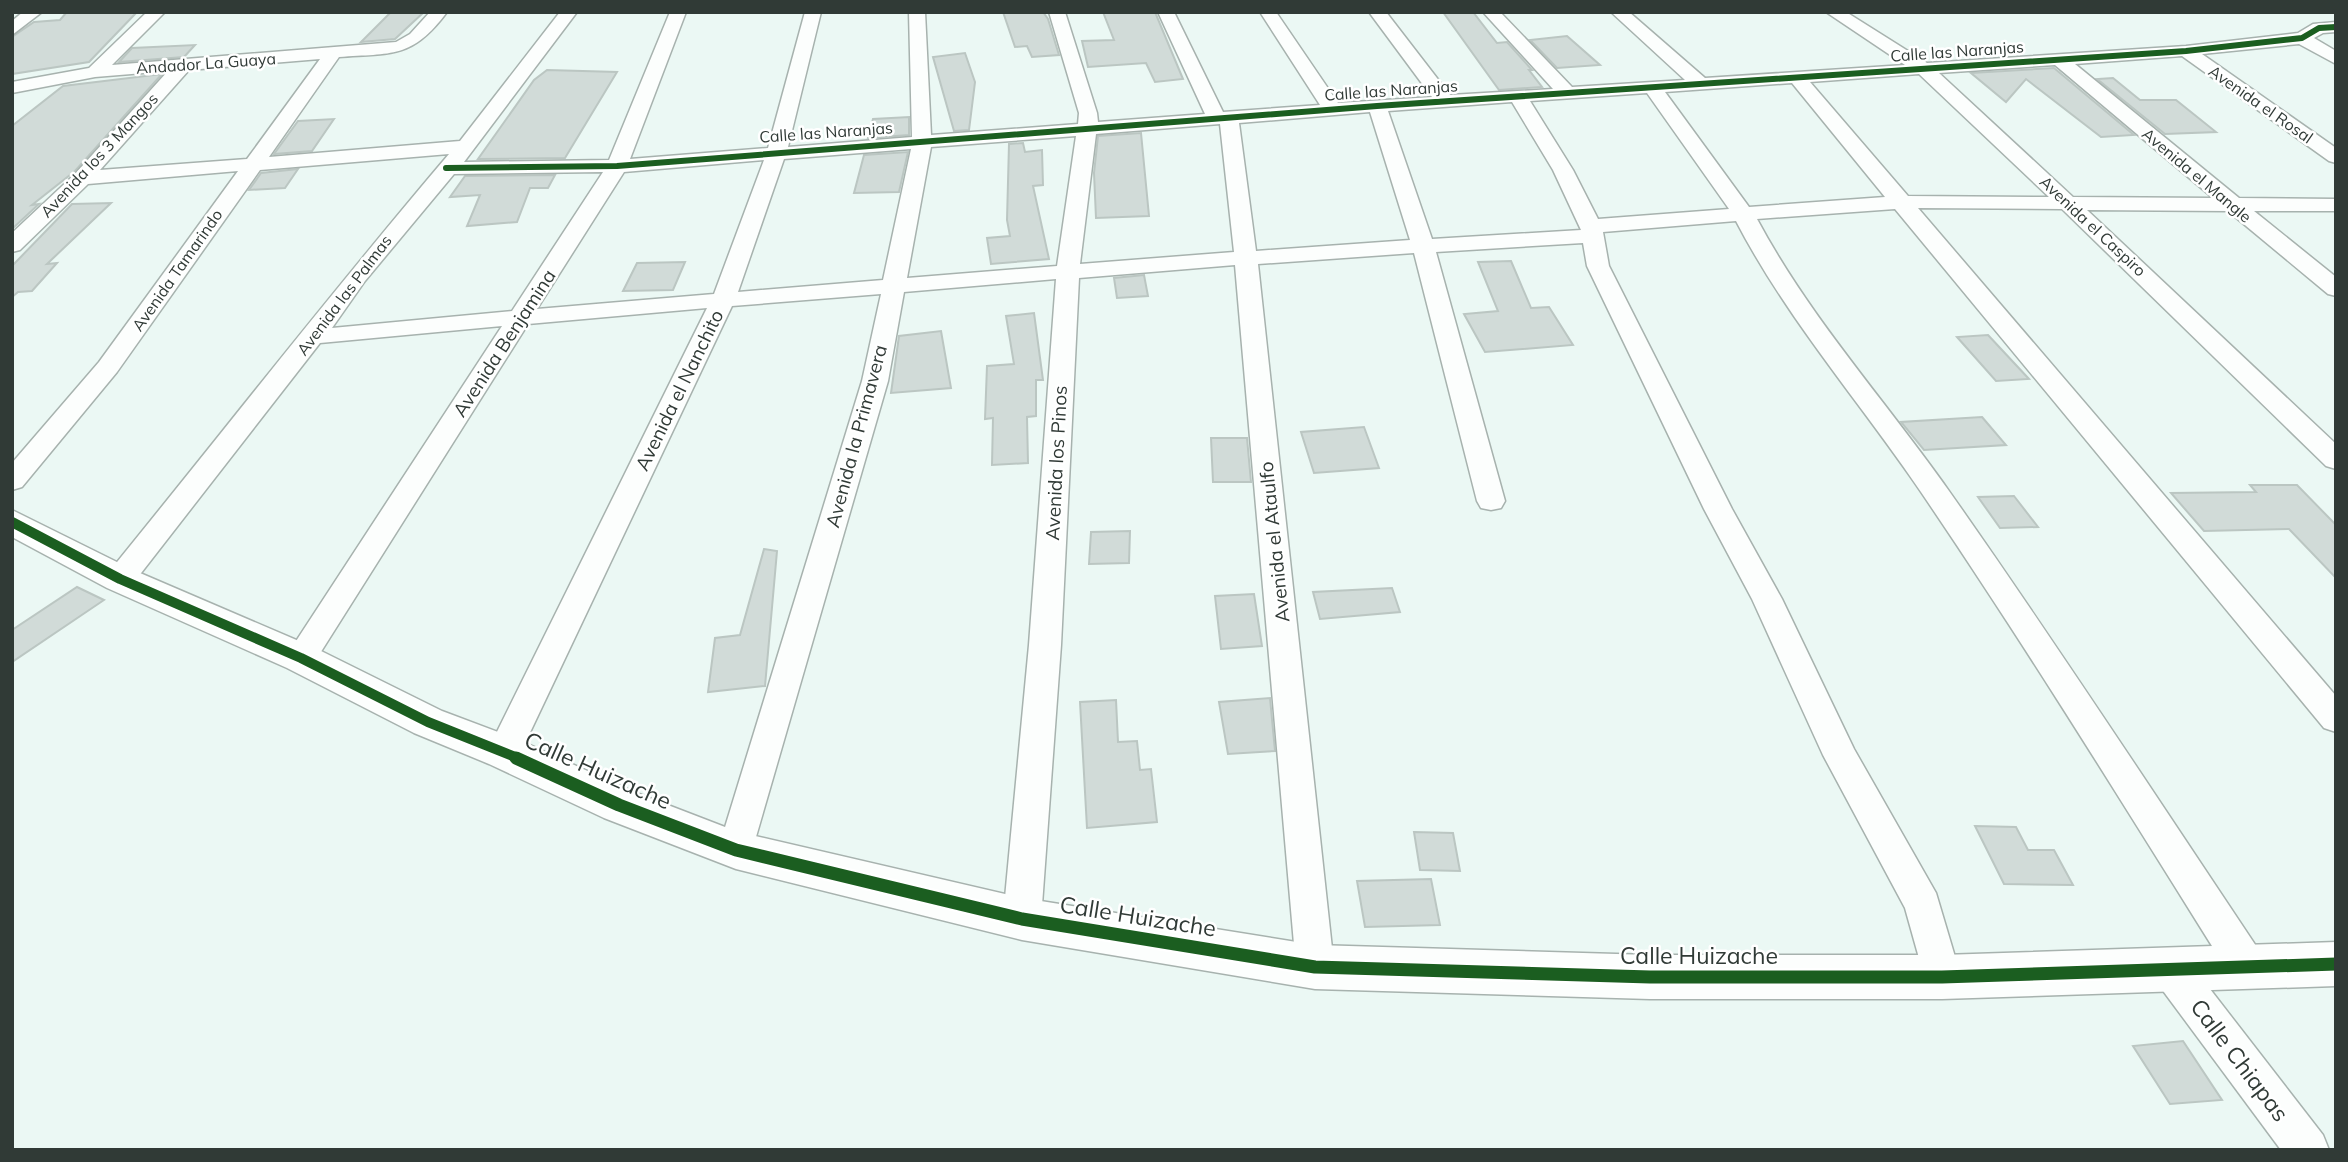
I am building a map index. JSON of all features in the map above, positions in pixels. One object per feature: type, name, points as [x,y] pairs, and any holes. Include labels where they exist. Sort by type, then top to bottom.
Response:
[{"type":"street","points":[[12,30],[34,12]]},
{"type":"street","points":[[95,72],[157,12]]},
{"type":"street","name":"Andador La Guaya","points":[[12,88],[95,72],[400,47],[416,38],[439,12]]},
{"type":"street","name":"Avenida las Palmas","points":[[120,579],[313,337],[357,276],[490,118],[569,12]]},
{"type":"street","name":"Avenida Benjamina","points":[[301,658],[617,166],[678,12]]},
{"type":"street","name":"Avenida el Nanchito","points":[[504,752],[723,300],[777,151],[813,12]]},
{"type":"street","name":"Avenida la Primavera","points":[[736,850],[875,381],[922,141],[917,12]]},
{"type":"street","name":"Avenida los Pinos","points":[[1022,919],[1045,645],[1068,271],[1088,113],[1057,12]]},
{"type":"street","name":"Avenida el Ataulfo","points":[[1166,12],[1223,119],[1231,158],[1246,258],[1315,967]]},
{"type":"street","points":[[1268,12],[1333,110]]},
{"type":"street","points":[[1377,12],[1445,102]]},
{"type":"street","points":[[1491,12],[1569,95]]},
{"type":"street","points":[[1619,12],[1701,85]]},
{"type":"street","name":"Avenida el Caspiro","points":[[1834,12],[1925,70],[2070,204],[2336,460]]},
{"type":"street","name":"Calle las Naranjas","points":[[446,168],[617,166],[777,151],[1377,106],[2186,51],[2302,37],[2319,27],[2336,27]]},
{"type":"street","points":[[2302,37],[2336,59]]},
{"type":"street","name":"Avenida el Rosal","points":[[2186,51],[2336,157]]},
{"type":"street","name":"Avenida Tamarindo","points":[[12,481],[108,367],[333,53]]},
{"type":"street","name":"Avenida el Mangle","points":[[2059,60],[2336,289]]},
{"type":"street","name":"Avenida los 3 Mangos","points":[[12,245],[82,178],[184,64]]},
{"type":"street","points":[[1797,78],[2336,719]]},
{"type":"street","points":[[13,110],[37,85]]},
{"type":"street","points":[[1653,89],[1744,215],[1775,274],[1902,444],[2025,622],[2246,965]]},
{"type":"street","points":[[1519,98],[1563,170],[1591,231],[1598,266],[1718,509],[1767,599],[1840,755],[1923,905],[1942,977]]},
{"type":"street","points":[[1377,106],[1423,245],[1491,500]]},
{"type":"street","points":[[82,178],[464,147]]},
{"type":"street","points":[[313,337],[521,316],[1423,245],[1899,202],[2336,205]]},
{"type":"street","name":"Calle Huizache","points":[[12,522],[120,579],[301,658],[428,722],[504,752],[619,805],[736,850],[1022,919],[1315,967],[1650,977],[1942,977],[2336,964]]},
{"type":"street","name":"Calle Chiapas","points":[[2172,971],[2308,1150]]},
{"type":"building","points":[[137,12],[89,62],[12,74],[12,37],[34,22],[60,20],[66,13]]},
{"type":"building","points":[[391,12],[424,12],[395,39],[361,42]]},
{"type":"building","points":[[1003,12],[1043,12],[1048,19],[1059,55],[1032,57],[1027,46],[1015,47]]},
{"type":"building","points":[[1103,12],[1155,12],[1183,79],[1155,82],[1146,63],[1088,67],[1082,41],[1114,40]]},
{"type":"building","points":[[1443,12],[1473,12],[1497,43],[1507,42],[1532,70],[1529,70],[1542,87],[1499,90]]},
{"type":"building","points":[[1567,36],[1600,65],[1557,68],[1530,40]]},
{"type":"building","points":[[195,45],[184,57],[119,62],[132,48]]},
{"type":"building","points":[[965,53],[975,82],[969,130],[954,131],[933,57]]},
{"type":"building","points":[[2054,68],[2134,135],[2101,137],[2026,79],[2006,102],[1971,73]]},
{"type":"building","points":[[547,70],[617,72],[565,158],[478,159],[534,80]]},
{"type":"building","points":[[162,74],[75,171],[32,205],[39,204],[12,229],[12,126],[63,86]]},
{"type":"building","points":[[2113,78],[2140,100],[2176,100],[2216,132],[2165,134],[2097,79]]},
{"type":"building","points":[[909,117],[909,135],[868,138],[873,119]]},
{"type":"building","points":[[334,119],[312,151],[274,154],[298,121]]},
{"type":"building","points":[[1141,133],[1149,216],[1096,218],[1094,173],[1098,136]]},
{"type":"building","points":[[1023,143],[1025,152],[1042,150],[1043,185],[1033,186],[1049,259],[991,264],[987,238],[1010,236],[1007,220],[1009,144]]},
{"type":"building","points":[[908,152],[899,192],[854,193],[864,155]]},
{"type":"building","points":[[298,169],[285,188],[249,190],[261,173]]},
{"type":"building","points":[[555,175],[548,188],[530,188],[517,222],[467,226],[480,195],[450,197],[465,176]]},
{"type":"building","points":[[111,203],[47,264],[57,263],[32,291],[18,292],[12,297],[12,266],[72,204]]},
{"type":"building","points":[[1511,261],[1531,308],[1549,307],[1573,345],[1485,352],[1464,314],[1498,311],[1478,262]]},
{"type":"building","points":[[685,262],[673,290],[623,291],[637,263]]},
{"type":"building","points":[[1144,275],[1148,296],[1117,298],[1114,278]]},
{"type":"building","points":[[1034,313],[1043,380],[1036,380],[1036,416],[1027,417],[1028,463],[992,465],[993,418],[985,419],[987,366],[1014,364],[1006,316]]},
{"type":"building","points":[[941,331],[951,388],[891,393],[899,336]]},
{"type":"building","points":[[1988,335],[2029,379],[1996,381],[1957,337]]},
{"type":"building","points":[[1982,417],[2006,445],[1924,450],[1901,422]]},
{"type":"building","points":[[1364,427],[1379,468],[1314,473],[1301,432]]},
{"type":"building","points":[[1211,438],[1247,438],[1251,482],[1213,482]]},
{"type":"building","points":[[2250,485],[2297,485],[2336,525],[2336,578],[2289,529],[2204,531],[2171,493],[2256,492]]},
{"type":"building","points":[[2014,496],[2038,527],[2000,528],[1978,497]]},
{"type":"building","points":[[1130,531],[1129,563],[1089,564],[1091,532]]},
{"type":"building","points":[[764,549],[777,551],[765,686],[708,692],[715,638],[740,635]]},
{"type":"building","points":[[77,587],[104,600],[12,662],[12,630]]},
{"type":"building","points":[[1392,588],[1400,612],[1320,619],[1313,592]]},
{"type":"building","points":[[1254,594],[1262,646],[1221,649],[1215,596]]},
{"type":"building","points":[[1270,698],[1275,751],[1228,754],[1219,702]]},
{"type":"building","points":[[1116,700],[1118,742],[1137,741],[1140,770],[1151,769],[1157,822],[1087,828],[1080,702]]},
{"type":"building","points":[[1975,826],[2016,827],[2028,850],[2054,850],[2073,885],[2004,884]]},
{"type":"building","points":[[1414,832],[1453,833],[1460,871],[1420,870]]},
{"type":"building","points":[[1431,879],[1440,925],[1365,927],[1357,881]]},
{"type":"building","points":[[2183,1041],[2222,1100],[2170,1104],[2133,1046]]},
{"type":"cycle path","points":[[446,168],[617,166],[1377,106],[2186,51],[2302,38],[2319,28],[2336,27]]},
{"type":"cycle path","points":[[12,522],[120,579],[301,658],[428,722],[504,752],[619,805],[736,850],[1022,919],[1315,967],[1650,977],[1942,977],[2336,964]]}]
